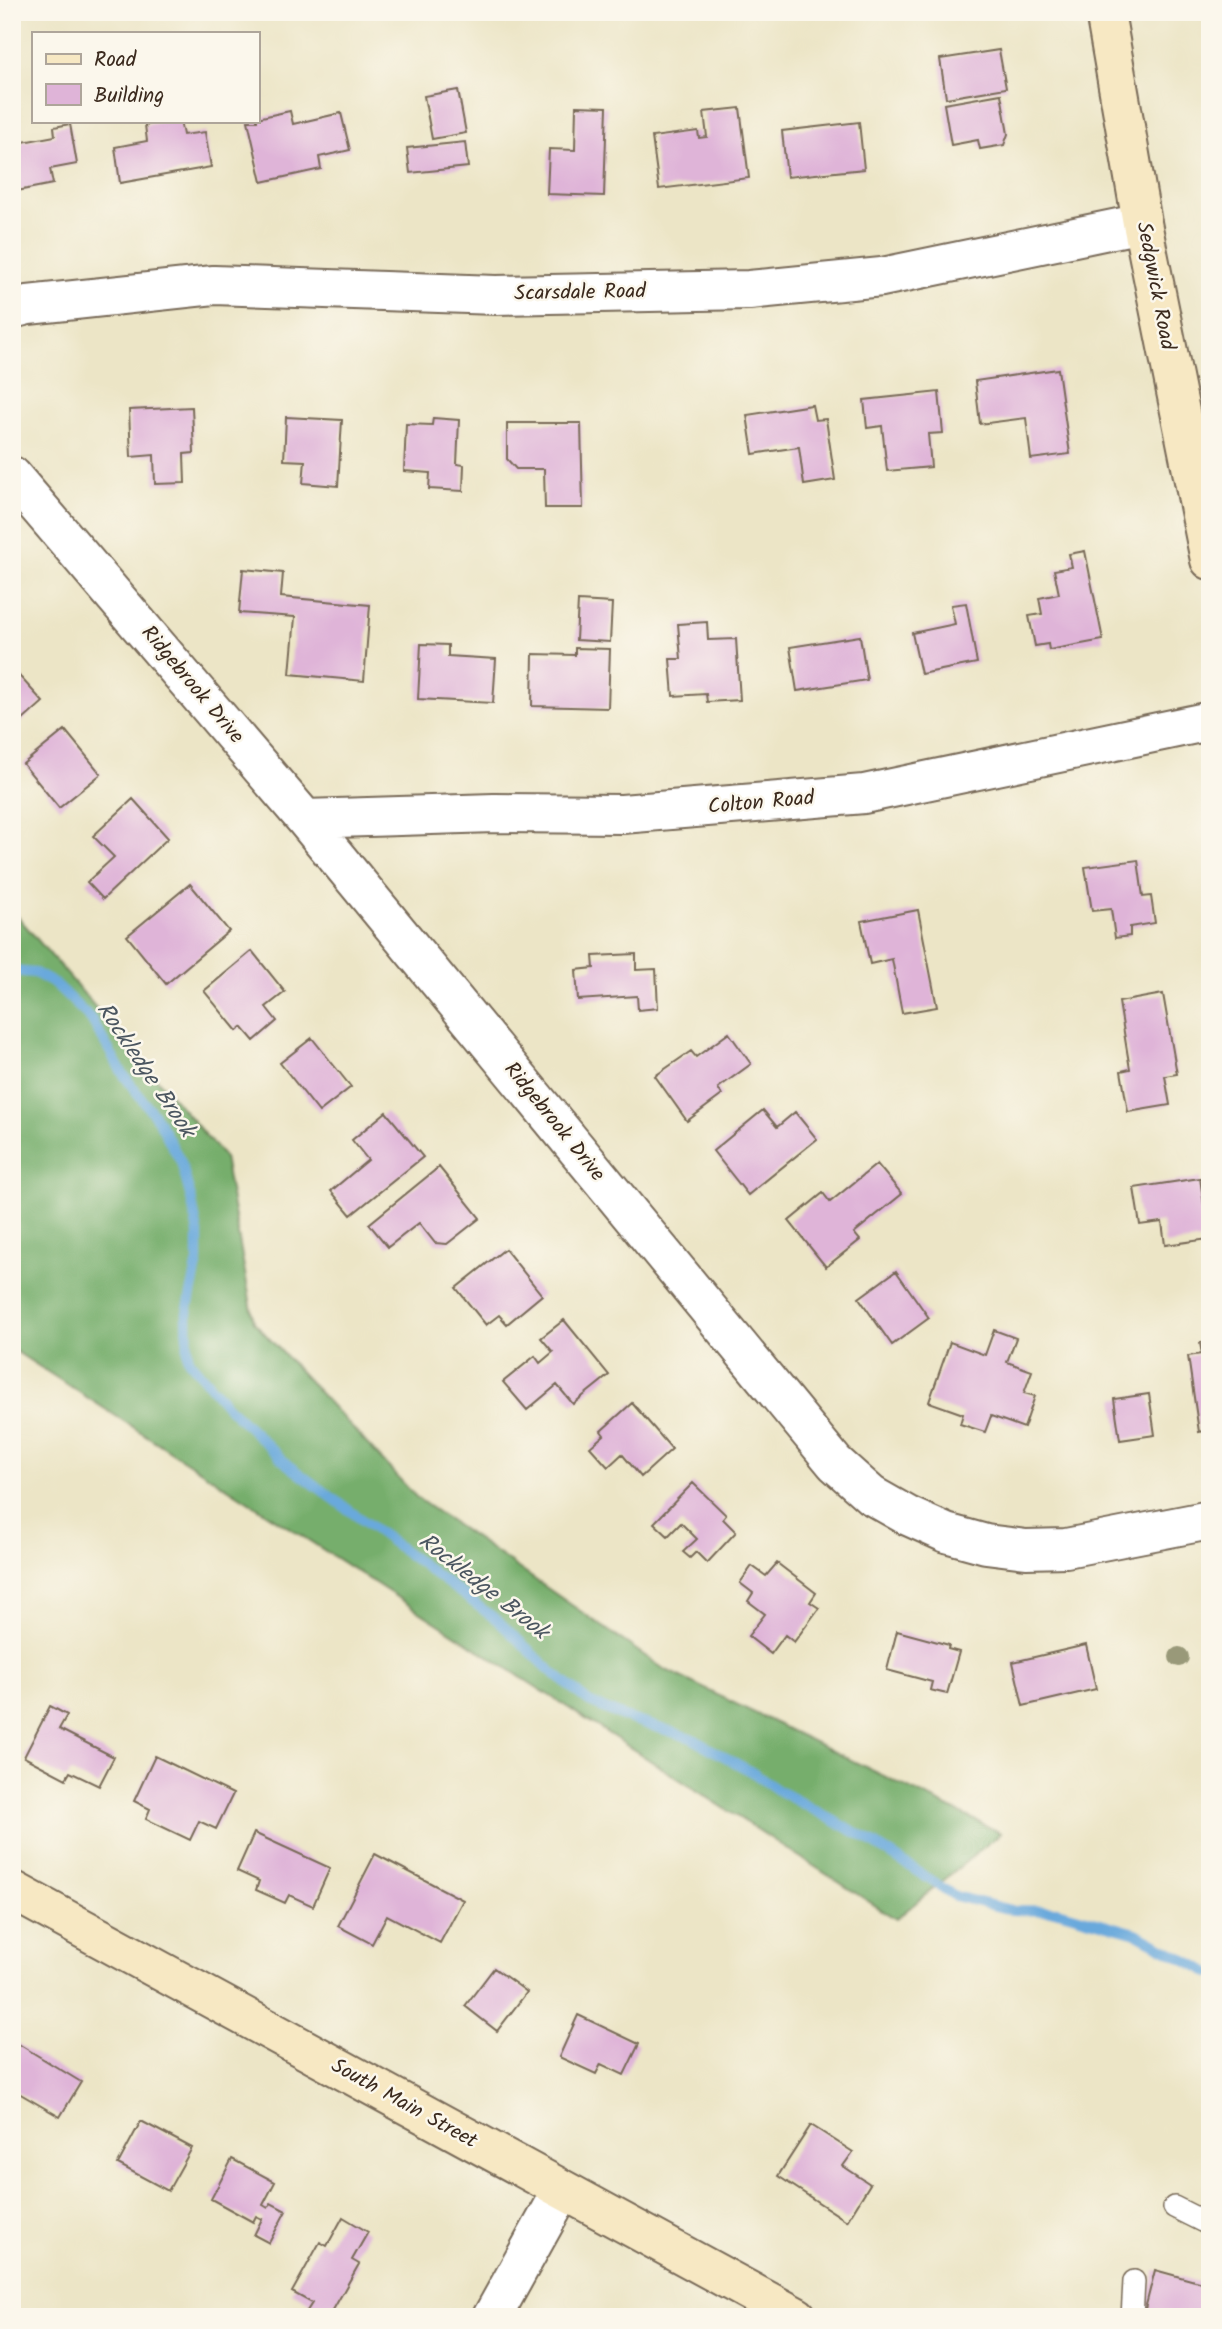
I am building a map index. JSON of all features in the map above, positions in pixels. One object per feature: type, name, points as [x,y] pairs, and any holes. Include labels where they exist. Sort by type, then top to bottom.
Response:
[{"type":"main road","name":"Sedgwick Road","points":[[1105,12],[1142,223],[1210,560]]},
{"type":"main road","name":"South Main Street","points":[[12,1890],[797,2317]]},
{"type":"street","name":"Scarsdale Road","points":[[12,309],[215,285],[496,295],[749,290],[882,277],[1142,223]]},
{"type":"street","name":"Ridgebrook Drive","points":[[12,476],[305,819],[835,1463],[871,1495],[946,1533],[986,1544],[1026,1549],[1066,1548],[1210,1520]]},
{"type":"street","name":"Colton Road","points":[[305,819],[494,813],[622,814],[864,794],[1210,721]]},
{"type":"street","points":[[492,2317],[562,2191]]},
{"type":"lane","points":[[1174,2207],[1210,2225]]},
{"type":"lane","points":[[1132,2317],[1133,2281]]},
{"type":"green space","points":[[12,910],[224,1157],[254,1322],[417,1498],[664,1669],[1001,1833],[896,1919],[12,1349]]},
{"type":"building","points":[[999,50],[1006,88],[946,98],[940,59]]},
{"type":"building","points":[[458,90],[466,133],[432,139],[424,96]]},
{"type":"building","points":[[1001,94],[1008,134],[1004,145],[980,149],[978,140],[951,145],[944,104]]},
{"type":"building","points":[[576,106],[607,107],[604,196],[547,194],[549,149],[575,150]]},
{"type":"building","points":[[740,108],[749,178],[659,189],[652,137],[698,131],[699,138],[707,137],[704,112]]},
{"type":"building","points":[[290,111],[293,124],[341,113],[350,150],[319,157],[321,169],[262,182],[248,122],[259,122],[259,118]]},
{"type":"building","points":[[180,122],[183,135],[205,132],[211,167],[120,183],[115,147],[147,141],[145,125]]},
{"type":"building","points":[[859,122],[864,169],[787,177],[782,131]]},
{"type":"building","points":[[70,124],[77,164],[50,169],[53,184],[12,192],[12,144],[55,136],[54,127]]},
{"type":"building","points":[[465,142],[468,167],[410,173],[407,148]]},
{"type":"building","points":[[1058,369],[1070,454],[1031,459],[1026,418],[980,424],[975,381]]},
{"type":"building","points":[[939,392],[943,433],[928,434],[931,467],[887,471],[882,426],[867,428],[864,400]]},
{"type":"building","points":[[812,405],[815,420],[826,419],[835,480],[804,485],[799,447],[753,454],[747,415]]},
{"type":"building","points":[[192,407],[194,453],[184,454],[185,483],[155,484],[154,455],[131,457],[129,410]]},
{"type":"building","points":[[286,417],[342,420],[338,486],[303,483],[305,461],[284,460]]},
{"type":"building","points":[[433,418],[459,420],[457,464],[464,465],[463,491],[429,489],[430,473],[404,471],[406,424],[432,425]]},
{"type":"building","points":[[507,423],[581,423],[583,508],[545,508],[544,469],[516,469],[507,459]]},
{"type":"building","points":[[1085,551],[1103,640],[1049,650],[1048,644],[1035,646],[1029,616],[1042,614],[1039,598],[1059,594],[1054,570],[1072,567],[1069,554]]},
{"type":"building","points":[[243,569],[283,573],[281,597],[370,605],[364,681],[290,674],[295,617],[239,613]]},
{"type":"building","points":[[578,601],[612,603],[610,642],[576,640]]},
{"type":"building","points":[[966,603],[977,663],[921,674],[912,633],[955,624],[951,605]]},
{"type":"building","points":[[707,622],[708,640],[736,639],[740,700],[707,702],[706,694],[673,696],[670,659],[681,659],[678,624]]},
{"type":"building","points":[[860,636],[867,680],[797,691],[790,647]]},
{"type":"building","points":[[421,644],[448,645],[448,656],[496,659],[493,703],[418,699]]},
{"type":"building","points":[[575,648],[610,649],[608,708],[532,706],[533,654],[575,655]]},
{"type":"building","points":[[12,668],[43,702],[12,730]]},
{"type":"building","points":[[65,730],[101,774],[59,808],[23,764]]},
{"type":"building","points":[[133,799],[168,838],[103,899],[87,882],[114,857],[93,836]]},
{"type":"building","points":[[1138,860],[1143,897],[1151,896],[1155,923],[1130,927],[1130,936],[1115,938],[1111,909],[1092,911],[1085,867]]},
{"type":"building","points":[[190,884],[229,931],[166,984],[127,936]]},
{"type":"building","points":[[918,910],[937,1007],[902,1013],[892,959],[870,964],[861,921]]},
{"type":"building","points":[[252,951],[285,992],[266,1007],[277,1021],[254,1041],[242,1027],[237,1031],[204,991]]},
{"type":"building","points":[[636,954],[636,970],[656,969],[658,1008],[638,1010],[637,996],[578,1000],[576,970],[594,968],[593,956]]},
{"type":"building","points":[[1163,994],[1177,1074],[1165,1076],[1170,1105],[1128,1112],[1121,1071],[1130,1069],[1119,1002]]},
{"type":"building","points":[[729,1033],[751,1064],[718,1088],[722,1095],[687,1121],[655,1076],[691,1051],[696,1057]]},
{"type":"building","points":[[312,1038],[351,1087],[319,1112],[280,1063]]},
{"type":"building","points":[[763,1110],[777,1127],[795,1112],[817,1139],[748,1195],[713,1151]]},
{"type":"building","points":[[386,1112],[423,1157],[351,1215],[331,1191],[368,1160],[352,1140]]},
{"type":"building","points":[[877,1164],[902,1194],[854,1233],[860,1240],[826,1267],[789,1221],[823,1193],[830,1202]]},
{"type":"building","points":[[439,1167],[480,1218],[447,1244],[435,1243],[419,1223],[388,1247],[369,1224]]},
{"type":"building","points":[[1200,1178],[1209,1239],[1165,1245],[1162,1222],[1140,1225],[1134,1188]]},
{"type":"building","points":[[505,1249],[542,1295],[507,1324],[499,1315],[486,1325],[456,1288]]},
{"type":"building","points":[[896,1271],[929,1318],[892,1345],[859,1298]]},
{"type":"building","points":[[564,1320],[609,1375],[573,1404],[557,1385],[527,1410],[503,1382],[535,1356],[540,1363],[553,1352],[541,1338]]},
{"type":"building","points":[[994,1330],[1016,1338],[1007,1362],[1032,1371],[1024,1393],[1035,1396],[1024,1428],[991,1416],[985,1432],[960,1424],[963,1414],[929,1402],[950,1342],[985,1355]]},
{"type":"building","points":[[1210,1341],[1210,1430],[1199,1432],[1188,1356],[1202,1354],[1200,1343]]},
{"type":"building","points":[[1149,1394],[1155,1435],[1120,1440],[1114,1399]]},
{"type":"building","points":[[632,1403],[672,1449],[641,1477],[622,1454],[608,1467],[590,1447],[604,1435],[601,1431]]},
{"type":"building","points":[[693,1483],[726,1515],[723,1519],[736,1532],[707,1563],[696,1552],[690,1558],[683,1552],[697,1539],[681,1523],[668,1536],[654,1523]]},
{"type":"building","points":[[777,1563],[816,1593],[810,1602],[819,1608],[794,1642],[785,1635],[771,1654],[748,1636],[765,1614],[748,1601],[753,1593],[740,1583],[752,1566],[766,1576]]},
{"type":"building","points":[[897,1631],[949,1645],[948,1649],[959,1652],[947,1694],[930,1690],[932,1682],[887,1670]]},
{"type":"building","points":[[1086,1645],[1096,1689],[1023,1706],[1013,1662]]},
{"type":"building","points":[[50,1706],[67,1715],[59,1729],[114,1757],[99,1786],[70,1772],[66,1779],[24,1757]]},
{"type":"building","points":[[155,1756],[233,1794],[216,1829],[199,1821],[190,1840],[146,1819],[150,1809],[134,1801]]},
{"type":"building","points":[[254,1833],[330,1868],[313,1906],[289,1895],[285,1903],[256,1890],[259,1881],[237,1871]]},
{"type":"building","points":[[375,1854],[463,1900],[440,1943],[387,1915],[372,1944],[338,1926]]},
{"type":"building","points":[[494,1968],[527,1992],[497,2031],[465,2006]]},
{"type":"building","points":[[578,2015],[639,2044],[624,2075],[601,2064],[596,2074],[559,2057]]},
{"type":"building","points":[[12,2040],[81,2082],[60,2117],[12,2089]]},
{"type":"building","points":[[141,2121],[192,2148],[168,2191],[118,2164]]},
{"type":"building","points":[[811,2125],[853,2152],[843,2166],[870,2184],[847,2221],[778,2176]]},
{"type":"building","points":[[232,2159],[275,2182],[263,2205],[268,2208],[271,2203],[286,2211],[269,2243],[254,2235],[262,2219],[256,2216],[253,2222],[211,2199]]},
{"type":"building","points":[[343,2217],[368,2232],[352,2260],[359,2264],[329,2317],[317,2317],[307,2311],[312,2303],[292,2292],[320,2242],[327,2246]]},
{"type":"building","points":[[1206,2266],[1210,2267],[1210,2317],[1143,2317],[1155,2270],[1202,2283]]},
{"type":"waterway","name":"Rockledge Brook","points":[[12,971],[35,973],[55,984],[91,1019],[123,1074],[158,1120],[181,1162],[198,1233],[198,1261],[187,1313],[188,1359],[228,1407],[288,1465],[497,1620],[551,1671],[589,1702],[624,1717],[691,1738],[752,1772],[779,1791],[864,1837],[955,1896],[1011,1910],[1058,1911],[1136,1933],[1210,1973]]}]
